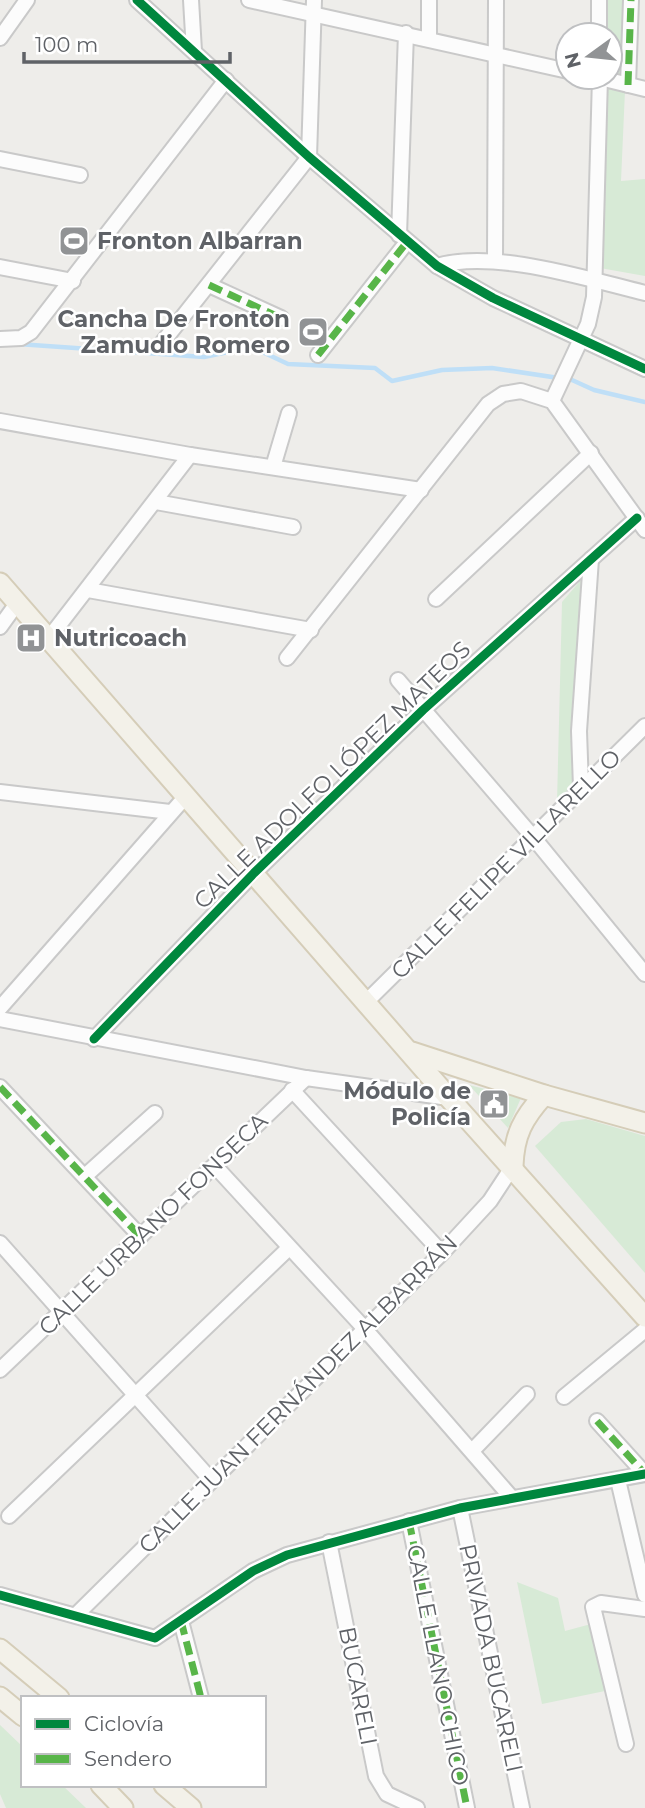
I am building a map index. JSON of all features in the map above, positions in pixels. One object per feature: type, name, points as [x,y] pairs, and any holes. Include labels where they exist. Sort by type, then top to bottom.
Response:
[{"type":"main road","points":[[0,583],[449,1098],[645,1317]]},
{"type":"main road","points":[[411,1052],[544,1095],[645,1123]]},
{"type":"main road","points":[[513,1167],[513,1149],[521,1122],[544,1095]]},
{"type":"main road","points":[[0,1649],[57,1696]]},
{"type":"main road","points":[[0,1697],[21,1714]]},
{"type":"main road","points":[[103,1787],[123,1808]]},
{"type":"main road","points":[[166,1787],[191,1808]]},
{"type":"street","points":[[0,38],[27,0]]},
{"type":"street","points":[[137,0],[309,157],[437,266],[493,298],[645,369]]},
{"type":"street","points":[[191,0],[194,51]]},
{"type":"street","points":[[249,0],[314,6],[407,33],[554,68]]},
{"type":"street","points":[[429,0],[429,38]]},
{"type":"street","points":[[495,261],[496,0]]},
{"type":"street","points":[[599,0],[600,21]]},
{"type":"street","points":[[628,85],[631,0]]},
{"type":"street","points":[[162,343],[309,157],[314,6]]},
{"type":"street","points":[[318,355],[403,238],[407,33]]},
{"type":"street","points":[[0,339],[28,335],[73,281],[226,80]]},
{"type":"street","points":[[624,84],[645,89]]},
{"type":"street","points":[[556,395],[592,310],[595,281],[599,91]]},
{"type":"street","points":[[0,159],[80,175]]},
{"type":"street","points":[[437,266],[462,260],[495,261],[645,293]]},
{"type":"street","points":[[0,267],[73,281]]},
{"type":"street","points":[[209,285],[281,318]]},
{"type":"street","points":[[287,659],[495,397],[521,391],[556,395]]},
{"type":"street","points":[[556,395],[591,453],[641,524]]},
{"type":"street","points":[[273,467],[289,413]]},
{"type":"street","points":[[0,421],[190,455],[421,490]]},
{"type":"street","points":[[436,599],[591,453]]},
{"type":"street","points":[[49,638],[89,590],[190,455]]},
{"type":"street","points":[[156,502],[293,527]]},
{"type":"street","name":"CALLE ADOLFO LÓPEZ MATEOS","points":[[94,1039],[254,873],[423,710],[591,559],[641,524]]},
{"type":"street","points":[[581,788],[579,731],[591,559]]},
{"type":"street","points":[[89,590],[311,630]]},
{"type":"street","points":[[0,627],[18,603]]},
{"type":"street","points":[[398,680],[533,837],[645,974]]},
{"type":"street","name":"CALLE FELIPE VILLARELLO","points":[[366,1002],[581,788],[643,732]]},
{"type":"street","points":[[0,792],[170,812]]},
{"type":"street","points":[[0,1008],[187,795]]},
{"type":"street","points":[[0,1019],[94,1039],[306,1077],[449,1098]]},
{"type":"street","name":"CALLE URBANO FONSECA","points":[[0,1370],[306,1077]]},
{"type":"street","points":[[0,1087],[140,1236]]},
{"type":"street","points":[[292,1090],[442,1252]]},
{"type":"street","points":[[85,1176],[155,1113]]},
{"type":"street","points":[[215,1166],[364,1328],[511,1497]]},
{"type":"street","name":"CALLE JUAN FERNÁNDEZ ALBARRÁN","points":[[76,1615],[442,1252],[490,1201],[513,1167]]},
{"type":"street","points":[[0,1243],[211,1480]]},
{"type":"street","points":[[9,1516],[289,1248]]},
{"type":"street","points":[[564,1397],[645,1330]]},
{"type":"street","points":[[472,1451],[527,1394]]},
{"type":"street","points":[[597,1421],[645,1474]]},
{"type":"street","name":"CALLE LLANO CHICO","points":[[76,1615],[151,1638],[264,1565],[329,1542],[511,1497],[645,1474]]},
{"type":"street","points":[[618,1480],[645,1595]]},
{"type":"street","name":"PRIVADA BUCARELI","points":[[460,1508],[522,1808]]},
{"type":"street","name":"CALLE LLANO CHICO","points":[[409,1521],[467,1808]]},
{"type":"street","name":"BUCARELI","points":[[329,1542],[376,1776],[387,1794],[417,1808]]},
{"type":"street","points":[[0,1595],[76,1615]]},
{"type":"street","points":[[626,1744],[593,1608],[601,1603],[645,1609]]},
{"type":"street","points":[[181,1621],[200,1696]]},
{"type":"green space","points":[[604,0],[629,0],[621,181],[645,179],[645,276],[600,268],[603,91],[624,91],[624,21],[604,21]]},
{"type":"green space","points":[[581,580],[573,785],[557,802],[562,602]]},
{"type":"green space","points":[[469,1085],[521,1098],[508,1128]]},
{"type":"green space","points":[[586,1119],[645,1136],[645,1273],[535,1146],[561,1122]]},
{"type":"green space","points":[[517,1582],[558,1598],[565,1631],[591,1624],[605,1691],[542,1704]]},
{"type":"green space","points":[[0,1725],[21,1745],[21,1787],[64,1787],[86,1808],[6,1808],[0,1794]]},
{"type":"waterway","points":[[18,344],[204,357],[252,347],[288,364],[375,368],[392,381],[442,370],[492,368],[572,380],[594,390],[645,402]]},
{"type":"marked path","points":[[628,85],[631,0]]},
{"type":"marked path","points":[[318,355],[407,242]]},
{"type":"marked path","points":[[209,285],[281,318]]},
{"type":"marked path","points":[[0,1087],[140,1236]]},
{"type":"marked path","points":[[597,1421],[645,1474]]},
{"type":"marked path","points":[[409,1521],[467,1808]]},
{"type":"marked path","points":[[181,1621],[200,1696]]},
{"type":"cycle path","points":[[137,0],[309,157],[437,266],[493,298],[645,369]]},
{"type":"cycle path","points":[[94,1039],[254,873],[423,710],[637,518]]},
{"type":"cycle path","points":[[0,1595],[155,1638],[253,1571],[287,1555],[460,1508],[645,1474]]},
{"type":"place","name":"Fronton Albarran","points":[[74,241]]},
{"type":"place","name":"Cancha De Fronton Zamudio Romero","points":[[313,332]]},
{"type":"place","name":"Nutricoach","points":[[31,638]]},
{"type":"place","name":"Módulo de Policía","points":[[494,1104]]}]
